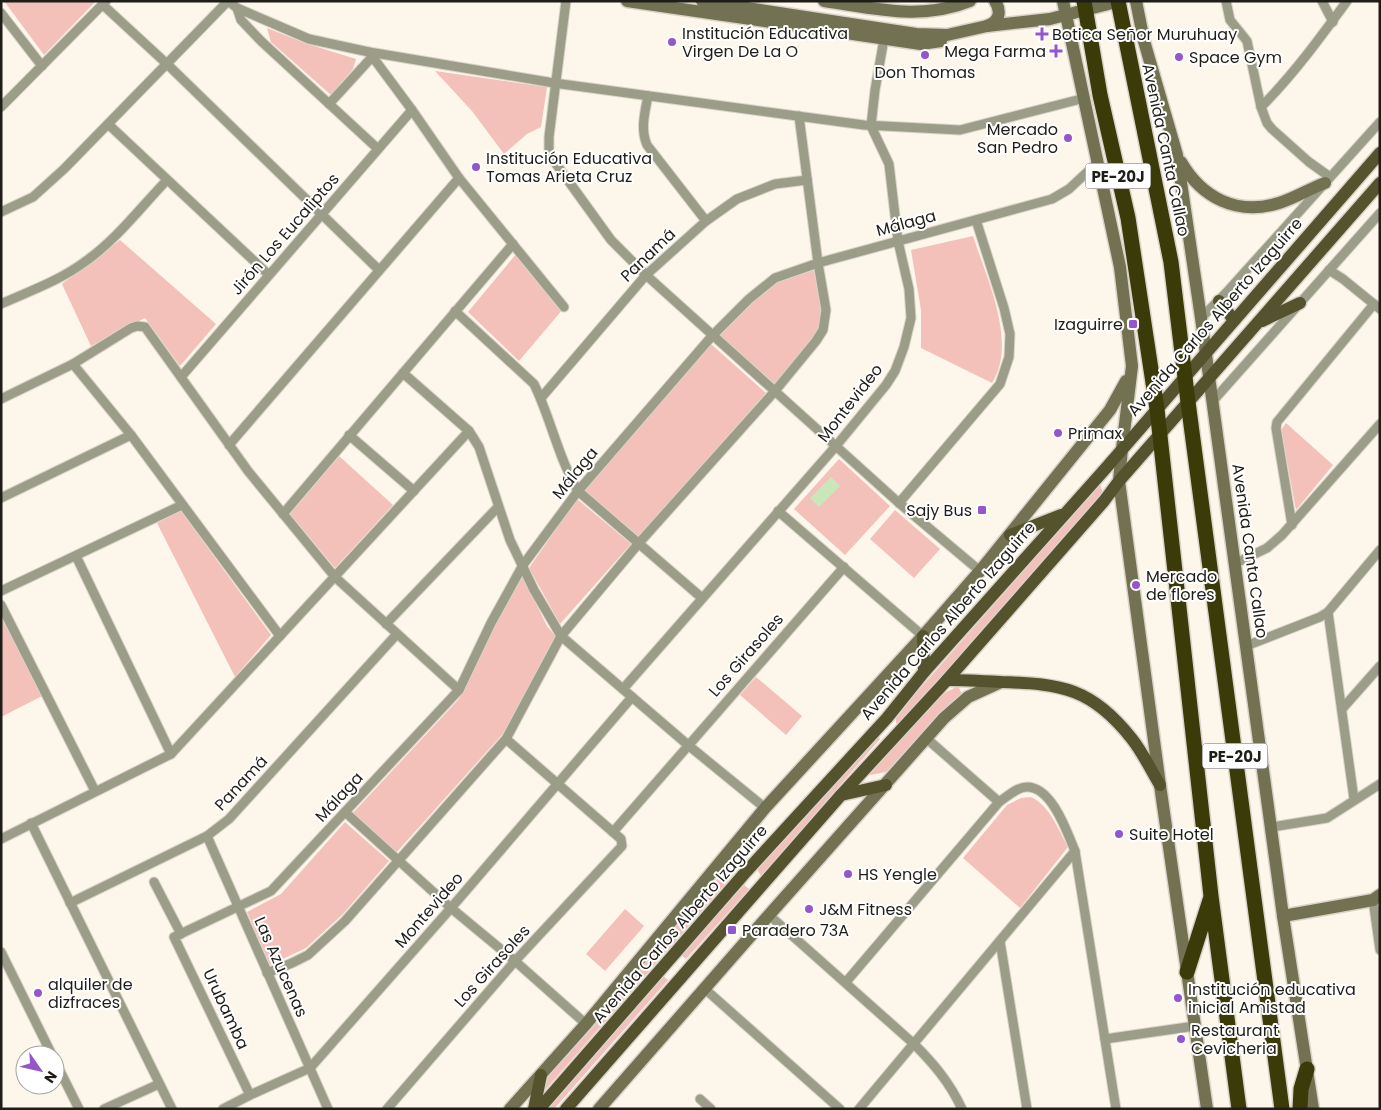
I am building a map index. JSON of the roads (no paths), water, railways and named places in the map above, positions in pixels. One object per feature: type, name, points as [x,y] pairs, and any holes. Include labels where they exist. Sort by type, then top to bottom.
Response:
[{"type":"highway","name":"Avenida Canta Callao","points":[[1118,2],[1171,262],[1282,1109]]},
{"type":"highway","name":"PE-20J","points":[[1085,6],[1100,95],[1128,218],[1157,409],[1158,437],[1211,896],[1239,1109]]},
{"type":"highway","points":[[1187,972],[1211,896]]},
{"type":"highway","points":[[1300,1109],[1301,1089],[1306,1069]]},
{"type":"main road","points":[[627,1],[921,44],[933,43],[987,26],[1066,16],[1085,6],[1118,2]]},
{"type":"main road","points":[[702,1],[916,34],[939,35],[960,33]]},
{"type":"main road","points":[[824,1],[906,13],[927,12],[970,1]]},
{"type":"main road","points":[[877,1],[906,6],[948,8]]},
{"type":"main road","points":[[987,26],[994,22],[998,16],[998,8],[995,1]]},
{"type":"main road","points":[[1063,1],[1120,267],[1132,366],[1120,481],[1160,785],[1207,1109]]},
{"type":"main road","name":"Avenida Canta Callao","points":[[1136,1],[1144,41],[1177,155],[1202,318],[1283,916],[1313,1109]]},
{"type":"main road","name":"Avenida Carlos Alberto Izaguirre","points":[[538,1109],[744,874],[887,718],[924,672],[1122,449],[1380,153]]},
{"type":"main road","points":[[1177,155],[1189,176],[1204,190],[1220,200],[1238,207],[1254,208],[1277,204],[1328,180]]},
{"type":"main road","points":[[566,1109],[841,795],[947,680],[1380,184]]},
{"type":"main road","points":[[1219,301],[1234,320]]},
{"type":"main road","points":[[1258,323],[1300,303]]},
{"type":"main road","name":"Avenida Carlos Alberto Izaguirre","points":[[510,1109],[586,1024],[765,808],[980,571],[1110,410],[1122,391],[1132,366]]},
{"type":"main road","points":[[1010,535],[1064,514]]},
{"type":"main road","points":[[922,636],[924,672]]},
{"type":"main road","points":[[947,680],[1026,682],[1053,685],[1073,691],[1090,700],[1113,717],[1133,741],[1160,785]]},
{"type":"main road","points":[[599,1109],[768,915],[944,718],[968,697],[1001,682]]},
{"type":"main road","points":[[887,718],[888,726],[901,730]]},
{"type":"main road","points":[[841,795],[886,785]]},
{"type":"main road","points":[[1283,916],[1376,898]]},
{"type":"main road","points":[[667,962],[679,967],[679,979]]},
{"type":"main road","points":[[534,1109],[541,1074]]},
{"type":"main road","points":[[576,1109],[578,1096]]},
{"type":"street","points":[[1,212],[33,197],[64,169],[228,1],[237,8],[308,39],[370,54],[554,83],[871,126],[960,130],[1085,98]]},
{"type":"street","points":[[566,1],[554,83],[549,137],[549,150],[554,162],[611,240],[646,275],[899,503],[980,571]]},
{"type":"street","points":[[1226,1],[1233,25],[1247,41],[1261,107],[1267,123],[1272,130],[1328,180]]},
{"type":"street","points":[[1322,1],[1333,22]]},
{"type":"street","points":[[1261,107],[1275,93],[1333,22],[1347,1]]},
{"type":"street","points":[[1,107],[104,3],[380,270]]},
{"type":"street","points":[[237,8],[238,16],[243,24],[378,149]]},
{"type":"street","points":[[1,13],[42,66]]},
{"type":"street","points":[[871,126],[884,39]]},
{"type":"street","points":[[329,104],[370,54]]},
{"type":"street","points":[[370,54],[459,178],[564,308]]},
{"type":"street","points":[[648,96],[643,123],[644,139],[647,146],[706,221]]},
{"type":"street","name":"Jirón Los Eucaliptos","points":[[181,377],[412,110]]},
{"type":"street","points":[[268,973],[308,955],[345,920],[506,739],[561,636],[639,543],[775,391],[823,330],[826,310],[799,116]]},
{"type":"street","points":[[1202,318],[1380,122]]},
{"type":"street","points":[[108,124],[269,275]]},
{"type":"street","name":"Montevideo","points":[[623,689],[836,446],[886,385],[895,371],[904,347],[911,318],[909,289],[898,241],[889,164],[871,126]]},
{"type":"street","name":"Málaga","points":[[178,935],[271,891],[459,690],[491,623],[523,565],[578,491],[712,336],[749,299],[775,278],[818,263],[1052,199],[1069,190],[1098,162]]},
{"type":"street","points":[[229,445],[459,178]]},
{"type":"street","points":[[1,304],[62,276],[86,262],[106,245],[167,180]]},
{"type":"street","name":"Panamá","points":[[541,398],[646,275],[706,221],[736,199],[775,184],[807,180]]},
{"type":"street","points":[[1212,402],[1380,213]]},
{"type":"street","points":[[899,503],[1000,384],[1009,357],[1010,334],[1004,308],[976,220]]},
{"type":"street","points":[[282,514],[513,244]]},
{"type":"street","points":[[1292,525],[1276,428],[1277,422],[1377,307],[1343,278],[1329,270]]},
{"type":"street","points":[[456,311],[534,384],[541,398],[567,473],[578,491],[702,598]]},
{"type":"street","points":[[1,399],[73,364],[132,328],[145,327],[229,445],[282,514],[335,577],[459,690]]},
{"type":"street","points":[[73,364],[131,435],[280,636]]},
{"type":"street","points":[[403,373],[469,430],[482,454],[510,540],[534,590],[561,636],[765,808]]},
{"type":"street","points":[[1234,564],[1268,548],[1292,525],[1380,424]]},
{"type":"street","points":[[1,838],[171,754],[469,430]]},
{"type":"street","points":[[1,498],[131,435]]},
{"type":"street","points":[[349,435],[414,491]]},
{"type":"street","points":[[1,591],[182,505]]},
{"type":"street","points":[[386,624],[498,507]]},
{"type":"street","points":[[778,511],[922,636]]},
{"type":"street","points":[[1246,646],[1320,617],[1328,612],[1380,550]]},
{"type":"street","points":[[76,556],[171,754]]},
{"type":"street","name":"Los Girasoles","points":[[387,1109],[515,961],[622,846],[621,839],[613,832],[844,567]]},
{"type":"street","points":[[1,605],[95,791]]},
{"type":"street","points":[[1328,612],[1354,799]]},
{"type":"street","name":"Panamá","points":[[70,903],[207,836],[229,819],[396,634]]},
{"type":"street","points":[[1342,709],[1380,666]]},
{"type":"street","name":"Montevideo","points":[[223,1109],[310,1068],[451,908],[632,697]]},
{"type":"street","points":[[926,738],[999,802]]},
{"type":"street","points":[[506,739],[613,832]]},
{"type":"street","points":[[1272,827],[1327,818],[1380,784]]},
{"type":"street","points":[[846,982],[999,802],[1016,790],[1027,787],[1036,789],[1048,797],[1075,850],[1116,1109]]},
{"type":"street","points":[[345,812],[451,908],[515,961],[586,1024]]},
{"type":"street","points":[[31,824],[172,1109]]},
{"type":"street","name":"Las Azucenas","points":[[207,836],[328,1109]]},
{"type":"street","points":[[859,1109],[1075,850]]},
{"type":"street","name":"Urubamba","points":[[154,882],[250,1095]]},
{"type":"street","points":[[1376,898],[1380,950]]},
{"type":"street","points":[[768,915],[914,1044],[936,1067],[954,1090],[962,1109]]},
{"type":"street","points":[[1000,941],[1027,1109]]},
{"type":"street","points":[[1,952],[4,966],[47,1045]]},
{"type":"street","points":[[705,989],[840,1109]]},
{"type":"street","points":[[1105,1039],[1195,1026]]},
{"type":"street","points":[[65,1080],[79,1109]]},
{"type":"street","points":[[104,1109],[159,1084]]},
{"type":"street","points":[[700,1099],[711,1109]]},
{"type":"place","name":"Botica Señor Muruhuay","points":[[1042,34]]},
{"type":"place","name":"Institución Educativa Virgen De La O","points":[[672,42]]},
{"type":"place","name":"Mega Farma","points":[[1056,51]]},
{"type":"place","name":"Don Thomas","points":[[925,55]]},
{"type":"place","name":"Space Gym","points":[[1179,57]]},
{"type":"place","name":"Mercado San Pedro","points":[[1068,138]]},
{"type":"place","name":"Institución Educativa Tomas Arieta Cruz","points":[[476,167]]},
{"type":"place","name":"Izaguirre","points":[[1133,324]]},
{"type":"place","name":"Primax","points":[[1058,433]]},
{"type":"place","name":"Sajy Bus","points":[[982,510]]},
{"type":"place","name":"Mercado de flores","points":[[1136,585]]},
{"type":"place","name":"Suite Hotel","points":[[1119,834]]},
{"type":"place","name":"HS Yengle","points":[[848,874]]},
{"type":"place","name":"J&M Fitness","points":[[809,909]]},
{"type":"place","name":"Paradero 73A","points":[[732,930]]},
{"type":"place","name":"alquiler de dizfraces","points":[[38,993]]},
{"type":"place","name":"Institución educativa inicial Amistad","points":[[1178,998]]},
{"type":"place","name":"Restaurant Cevicheria","points":[[1181,1039]]}]
